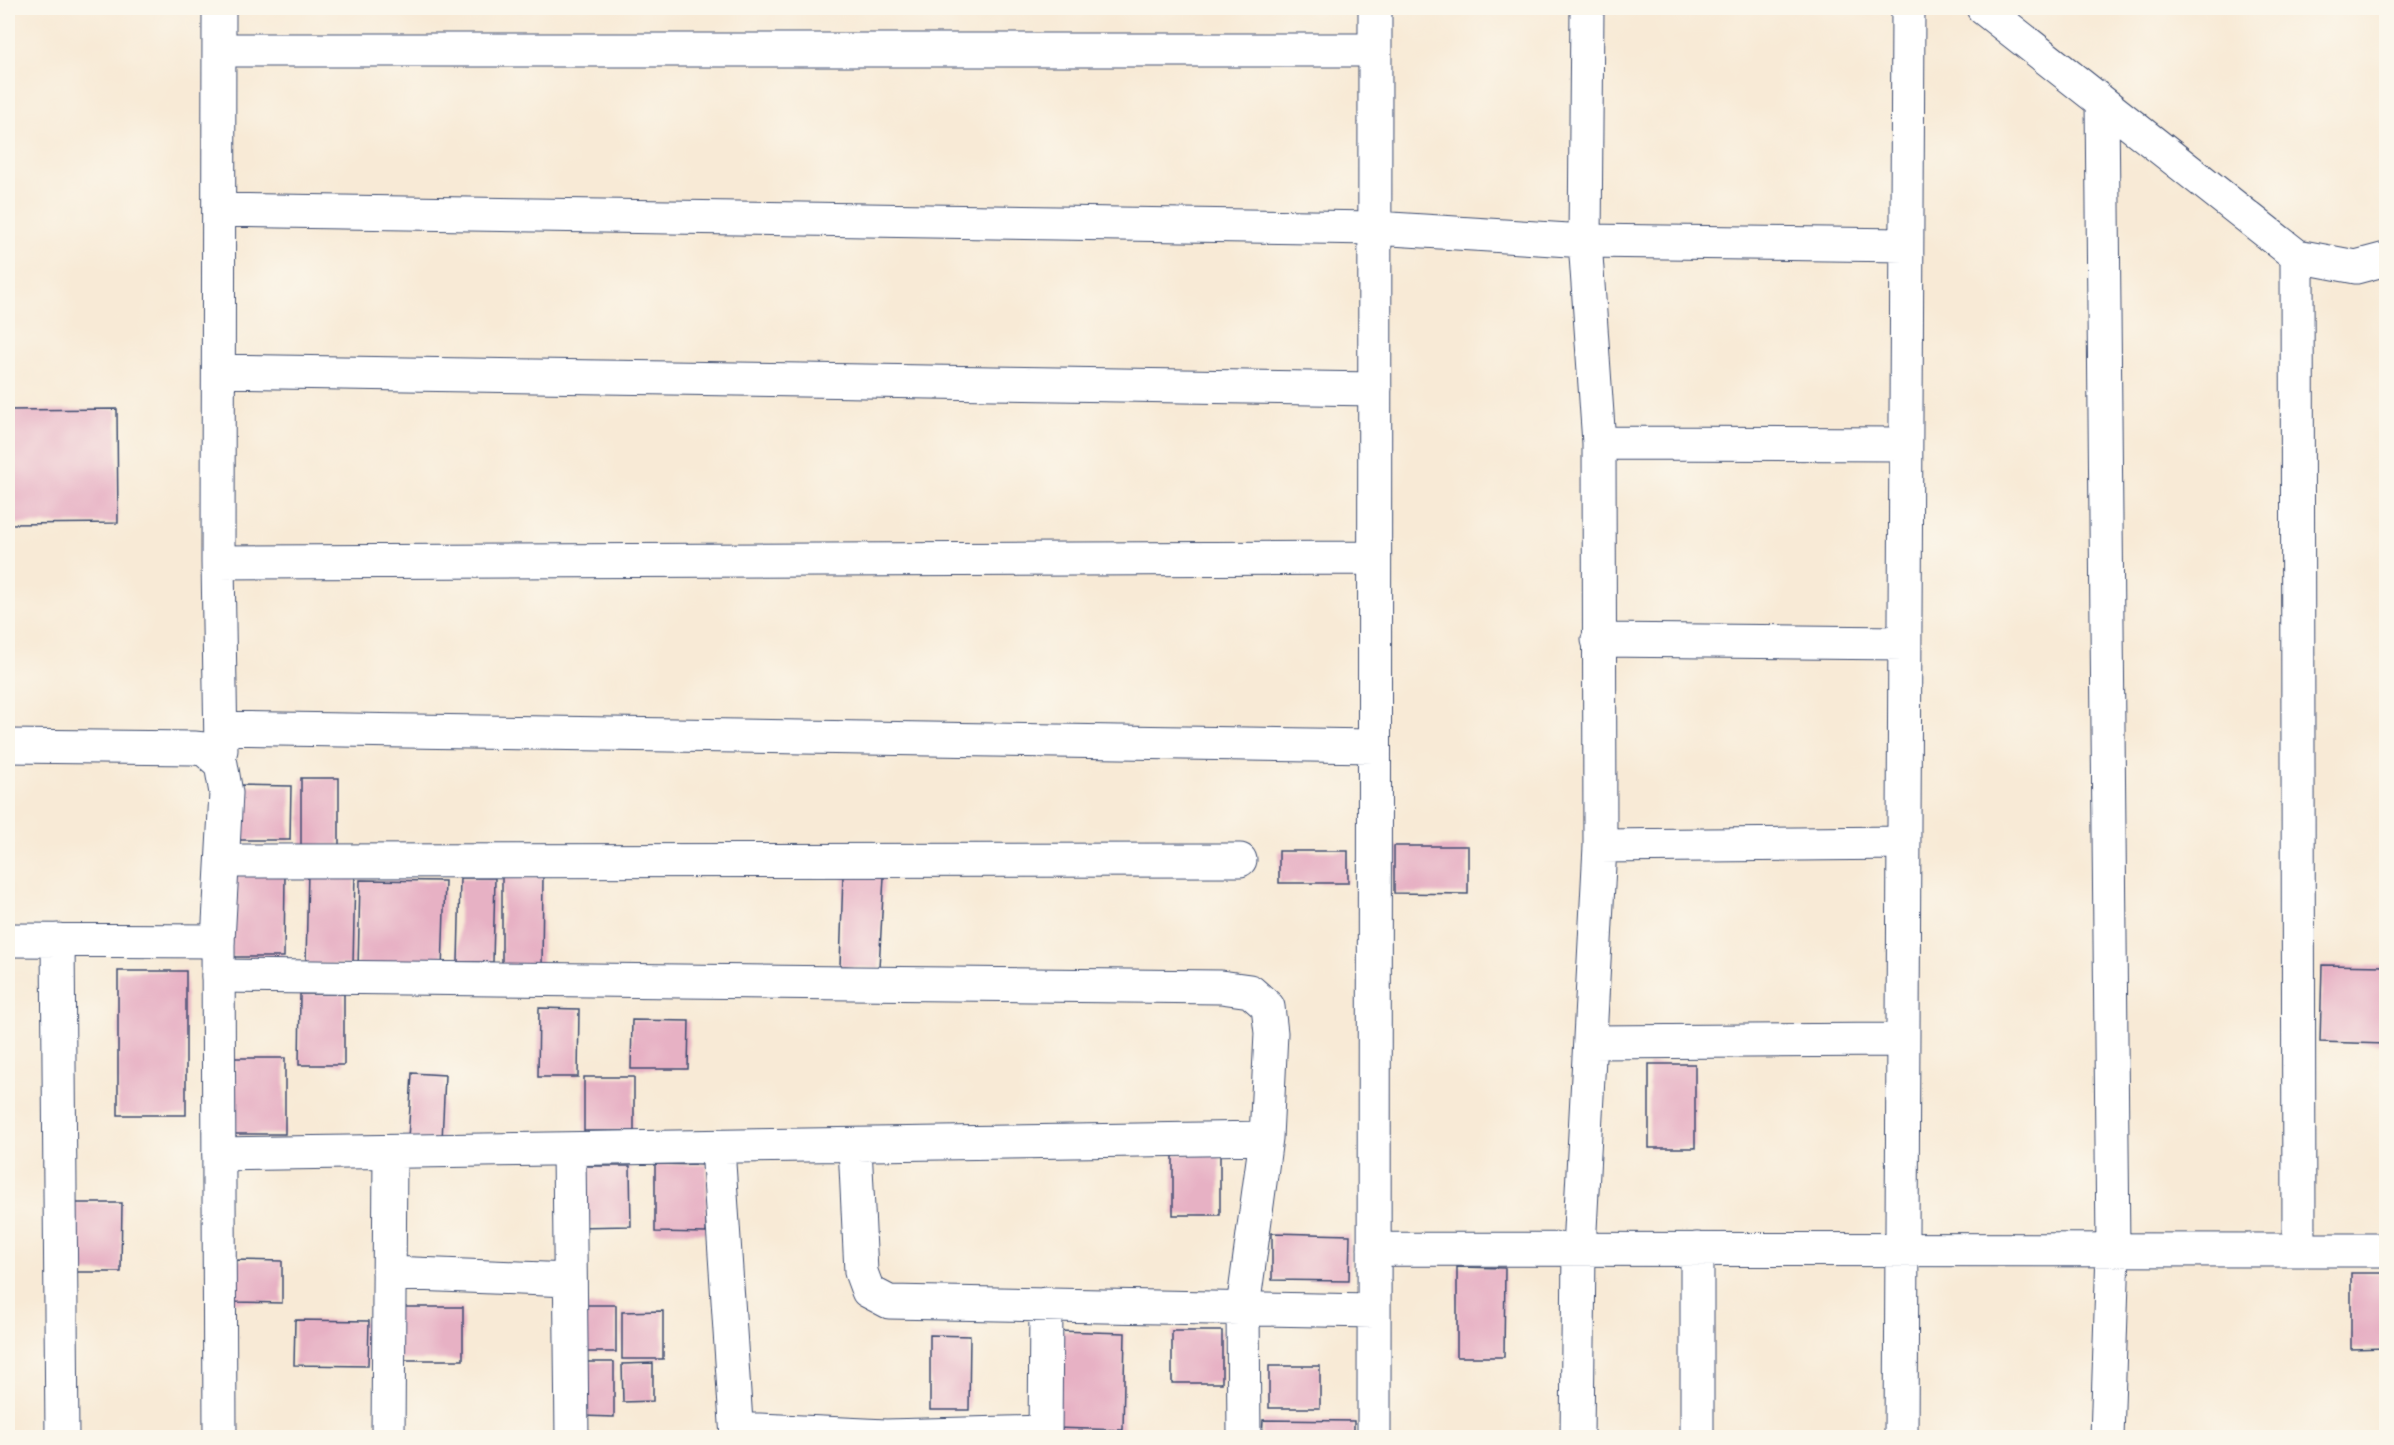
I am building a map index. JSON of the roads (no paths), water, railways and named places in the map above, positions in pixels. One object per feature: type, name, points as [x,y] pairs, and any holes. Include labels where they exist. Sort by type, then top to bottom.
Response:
[{"type":"street","points":[[219,8],[220,728],[221,764],[226,793],[219,941],[220,1437]]},
{"type":"street","points":[[1374,1437],[1375,8]]},
{"type":"street","points":[[1577,1437],[1579,1250],[1592,1042],[1600,846],[1599,443],[1585,241],[1587,8]]},
{"type":"street","points":[[1901,1437],[1905,245],[1908,8]]},
{"type":"street","points":[[1983,8],[2297,256],[2356,267],[2386,259]]},
{"type":"street","points":[[219,50],[1375,50]]},
{"type":"street","points":[[2102,102],[2113,1250],[2107,1437]]},
{"type":"street","points":[[219,210],[1375,228],[1585,241],[1905,245]]},
{"type":"street","points":[[2297,256],[2298,1250]]},
{"type":"street","points":[[219,371],[1375,389]]},
{"type":"street","points":[[1599,443],[1905,444]]},
{"type":"street","points":[[219,562],[1374,558]]},
{"type":"street","points":[[1598,640],[1904,643]]},
{"type":"street","points":[[220,728],[1373,746]]},
{"type":"street","points":[[8,746],[194,748],[204,749],[221,764]]},
{"type":"street","points":[[1600,846],[1904,843]]},
{"type":"street","points":[[224,861],[1240,860]]},
{"type":"street","points":[[8,940],[219,941]]},
{"type":"street","points":[[58,940],[62,1437]]},
{"type":"street","points":[[219,976],[1221,987],[1250,991],[1268,1007],[1271,1033],[1266,1138],[1243,1308],[1244,1437]]},
{"type":"street","points":[[1592,1042],[1903,1040]]},
{"type":"street","points":[[219,1154],[1266,1138]]},
{"type":"street","points":[[855,1146],[861,1272],[868,1291],[889,1302],[1374,1311]]},
{"type":"street","points":[[718,1148],[738,1433],[886,1437],[1045,1435],[1046,1304]]},
{"type":"street","points":[[569,1150],[572,1437]]},
{"type":"street","points":[[388,1437],[390,1152]]},
{"type":"street","points":[[1374,1249],[2386,1250]]},
{"type":"street","points":[[1697,1250],[1697,1437]]},
{"type":"street","points":[[389,1273],[570,1280]]}]
